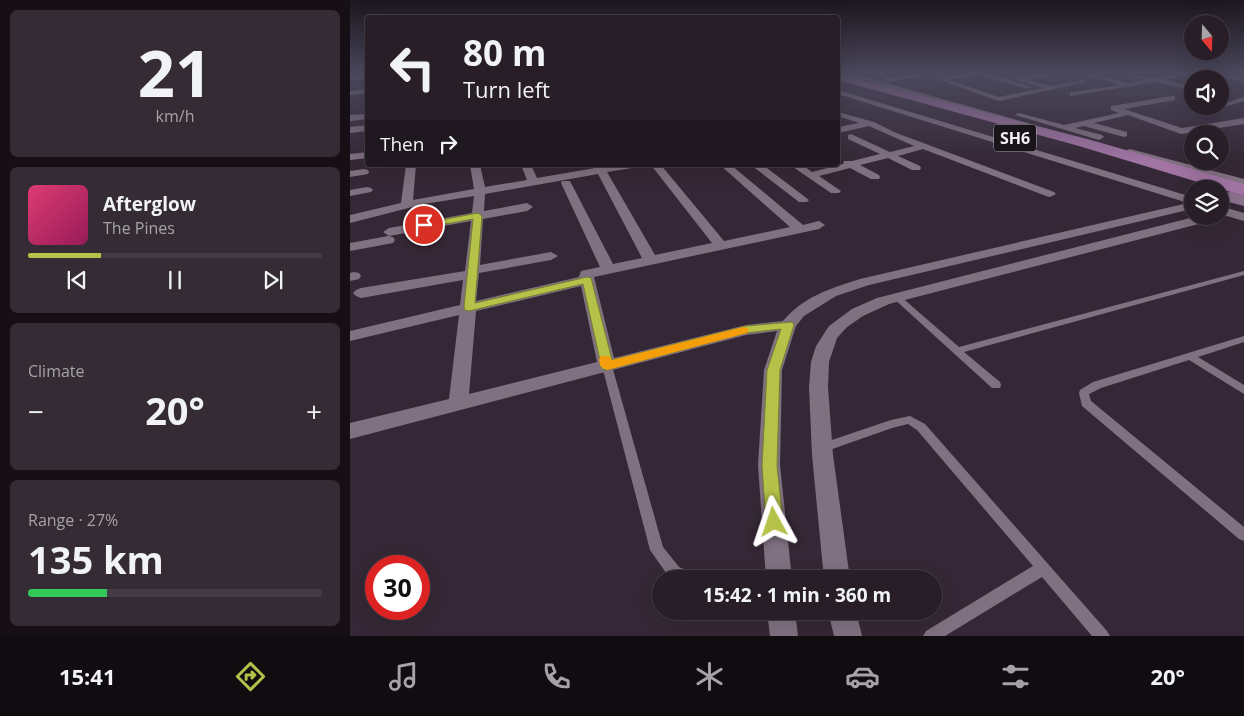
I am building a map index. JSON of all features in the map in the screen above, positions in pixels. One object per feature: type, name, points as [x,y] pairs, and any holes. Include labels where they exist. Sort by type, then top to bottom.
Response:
[{"type":"highway","name":"SH6","points":[[910,103],[1184,188]]},
{"type":"highway","points":[[912,103],[1085,143],[1233,201]]},
{"type":"street","points":[[905,103],[1054,131],[1233,201],[1244,217]]},
{"type":"street","points":[[916,103],[1184,199]]},
{"type":"street","points":[[889,119],[924,103]]},
{"type":"street","points":[[1143,103],[1114,108],[1182,131],[1244,121]]},
{"type":"street","points":[[350,109],[365,107]]},
{"type":"street","points":[[1054,131],[1080,122],[1128,113]]},
{"type":"street","points":[[840,115],[871,124],[1050,194]]},
{"type":"street","points":[[1019,115],[1099,137]]},
{"type":"street","points":[[350,118],[365,116]]},
{"type":"street","points":[[1056,116],[1124,134]]},
{"type":"street","points":[[840,130],[880,121]]},
{"type":"street","points":[[353,140],[354,130]]},
{"type":"street","points":[[840,140],[885,131]]},
{"type":"street","points":[[851,138],[916,168]]},
{"type":"street","points":[[811,175],[924,146]]},
{"type":"street","points":[[350,157],[365,155]]},
{"type":"street","points":[[840,159],[875,177]]},
{"type":"street","points":[[408,205],[411,167]]},
{"type":"street","points":[[458,405],[480,191],[475,167]]},
{"type":"street","points":[[527,167],[533,182]]},
{"type":"street","points":[[658,167],[721,246]]},
{"type":"street","points":[[727,167],[800,229]]},
{"type":"street","points":[[759,167],[803,200]]},
{"type":"street","points":[[799,167],[835,191]]},
{"type":"street","points":[[350,219],[408,205],[600,168],[651,261]]},
{"type":"street","points":[[350,174],[364,172]]},
{"type":"street","points":[[566,183],[609,270]]},
{"type":"street","points":[[350,193],[367,190]]},
{"type":"street","points":[[836,570],[821,448],[818,366],[825,344],[842,323],[858,310],[896,297],[1102,245],[1233,201]]},
{"type":"street","points":[[350,247],[388,240],[478,216],[527,207]]},
{"type":"street","points":[[778,570],[769,466],[773,370],[788,325],[798,313],[831,293],[865,282],[1184,208]]},
{"type":"street","points":[[388,240],[391,209]]},
{"type":"street","points":[[607,366],[586,274],[819,225]]},
{"type":"street","points":[[1080,233],[1102,245]]},
{"type":"street","points":[[361,293],[551,256]]},
{"type":"street","points":[[350,336],[587,280]]},
{"type":"street","points":[[350,431],[746,330],[788,325]]},
{"type":"street","points":[[782,620],[784,636]]},
{"type":"street","points":[[844,620],[848,636]]},
{"type":"lane","points":[[958,351],[1244,273]]},
{"type":"lane","points":[[896,297],[996,385]]},
{"type":"lane","points":[[1244,339],[1097,385],[1084,393],[1086,403],[1244,535]]},
{"type":"lane","points":[[1190,356],[1244,390]]},
{"type":"lane","points":[[607,366],[657,550],[672,570]]},
{"type":"lane","points":[[821,448],[891,424],[910,420],[921,427],[1102,636]]},
{"type":"lane","points":[[931,636],[1043,568]]},
{"type":"slow traffic","points":[[605,359],[607,366],[743,330]]},
{"type":"route","points":[[424,225],[478,216],[469,307],[587,280],[607,366],[746,330],[788,325],[773,370],[769,466],[774,522]]}]
